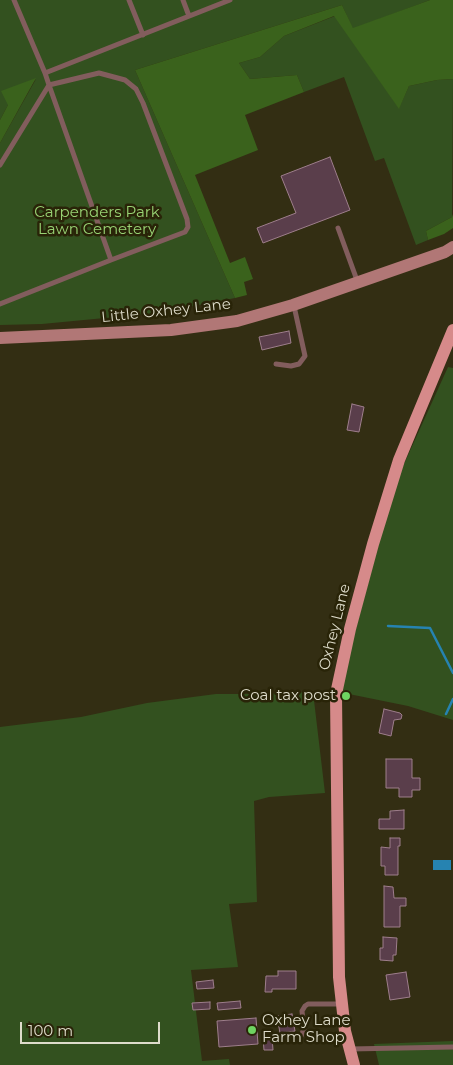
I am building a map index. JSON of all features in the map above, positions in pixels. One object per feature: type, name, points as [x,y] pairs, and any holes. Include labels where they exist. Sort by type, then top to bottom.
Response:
[{"type":"main road","name":"Little Oxhey Lane","points":[[0,338],[98,334],[237,321],[294,306],[450,251]]},
{"type":"main road","name":"Oxhey Lane","points":[[354,1065],[341,1004],[337,913],[337,689],[355,610],[399,460],[453,330]]},
{"type":"lane","points":[[14,0],[45,73],[111,260]]},
{"type":"lane","points":[[129,0],[142,35]]},
{"type":"lane","points":[[183,0],[189,16]]},
{"type":"lane","points":[[45,73],[230,0]]},
{"type":"lane","points":[[0,165],[49,85],[99,73],[125,80],[136,89],[143,103],[188,227],[185,232],[0,304]]},
{"type":"lane","points":[[338,228],[358,283]]},
{"type":"lane","points":[[276,364],[291,366],[299,364],[305,356],[294,306]]},
{"type":"lane","points":[[282,1040],[294,1040],[301,1036],[304,1029],[302,1011],[304,1006],[308,1004],[341,1004]]},
{"type":"lane","points":[[350,1049],[453,1047]]},
{"type":"green space","name":"Carpenders Park Lawn Cemetery","points":[[0,0],[430,0],[353,29],[342,5],[135,70],[235,298],[157,313],[42,324],[0,325],[0,143],[36,79],[8,105],[0,120]]},
{"type":"green space","points":[[430,0],[453,0],[453,79],[437,80],[409,86],[399,109],[334,16],[284,36],[260,57],[239,63],[250,79],[297,75],[304,92],[245,115],[258,150],[195,175],[230,263],[245,257],[253,279],[244,282],[247,295],[235,298],[135,70],[342,5],[353,28]]},
{"type":"green space","points":[[335,16],[399,108],[409,86],[437,80],[453,79],[452,217],[426,231],[428,240],[416,245],[384,158],[375,161],[344,77],[304,92],[297,75],[250,79],[239,63],[260,57],[284,36]]},
{"type":"green space","points":[[36,78],[0,143],[0,120],[8,105],[1,91]]},
{"type":"green space","points":[[453,214],[453,228],[444,234],[428,240],[426,231],[452,217]]},
{"type":"green space","points":[[448,367],[453,368],[453,720],[408,706],[339,692],[394,486]]},
{"type":"green space","points":[[313,692],[325,793],[269,797],[254,801],[257,902],[229,904],[238,967],[191,970],[202,1061],[229,1059],[230,1065],[0,1065],[0,727],[81,717],[147,703],[216,694]]},
{"type":"green space","points":[[453,1041],[453,1065],[379,1065],[374,1044]]},
{"type":"water","points":[[433,860],[451,860],[451,870],[433,870]]},
{"type":"building","points":[[330,157],[350,210],[263,243],[257,228],[296,213],[281,176]]},
{"type":"building","points":[[289,331],[291,343],[262,350],[259,337]]},
{"type":"building","points":[[352,404],[364,407],[359,432],[347,430]]},
{"type":"building","points":[[384,709],[402,715],[401,719],[394,720],[391,736],[379,733]]},
{"type":"building","points":[[386,759],[412,759],[412,778],[420,778],[420,790],[412,790],[412,797],[399,797],[399,788],[386,788]]},
{"type":"building","points":[[404,810],[404,829],[379,829],[379,819],[390,819],[390,811]]},
{"type":"building","points":[[390,838],[400,838],[400,846],[398,846],[398,875],[385,875],[385,866],[381,866],[381,847],[390,848]]},
{"type":"building","points":[[384,886],[393,887],[394,898],[406,898],[406,906],[400,906],[400,927],[384,927]]},
{"type":"building","points":[[383,937],[397,938],[396,955],[393,955],[393,961],[380,960],[380,948],[383,948]]},
{"type":"building","points":[[278,971],[296,971],[296,989],[272,989],[272,992],[265,992],[266,976],[278,976]]},
{"type":"building","points":[[406,972],[410,997],[390,1000],[386,975]]},
{"type":"building","points":[[213,980],[214,988],[197,989],[196,982]]},
{"type":"building","points":[[240,1001],[241,1008],[218,1010],[217,1003]]},
{"type":"building","points":[[210,1002],[210,1009],[193,1010],[192,1003]]},
{"type":"building","points":[[292,1014],[295,1031],[280,1033],[277,1016]]},
{"type":"building","points":[[256,1018],[258,1044],[219,1047],[217,1021]]},
{"type":"building","points":[[272,1037],[273,1050],[264,1050],[263,1038]]},
{"type":"waterway","points":[[388,626],[430,628],[453,673]]},
{"type":"waterway","points":[[446,714],[453,699]]},
{"type":"place","name":"Coal tax post","points":[[346,696]]},
{"type":"place","name":"Oxhey Lane Farm Shop","points":[[252,1030]]}]
